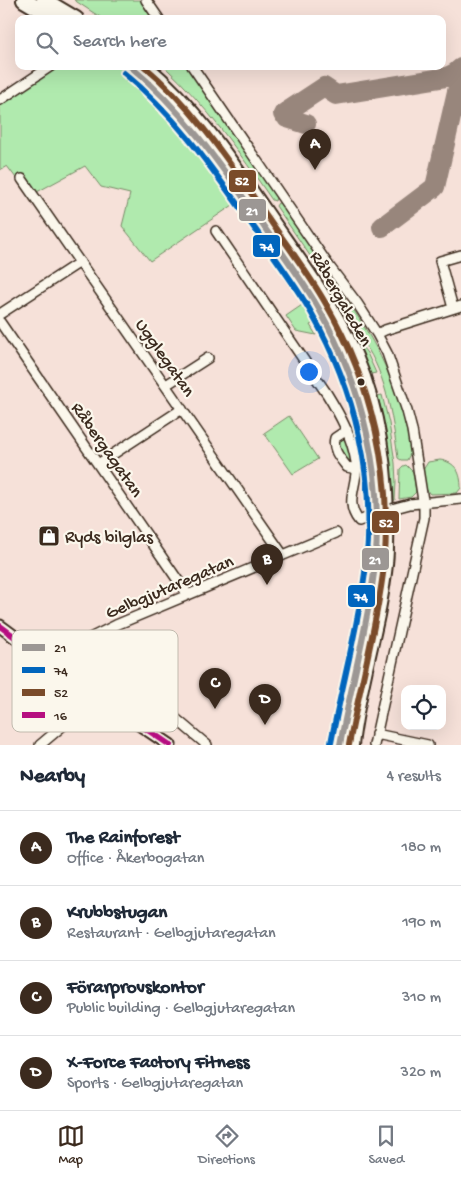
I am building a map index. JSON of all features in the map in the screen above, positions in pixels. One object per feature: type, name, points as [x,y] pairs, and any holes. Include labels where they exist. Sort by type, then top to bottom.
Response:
[{"type":"main road","points":[[24,0],[49,15]]},
{"type":"main road","points":[[44,0],[69,15]]},
{"type":"main road","name":"Råbergaleden","points":[[134,70],[169,102],[195,130],[319,309],[349,370],[360,405],[368,435],[374,472],[377,527],[375,564],[340,745]]},
{"type":"main road","name":"Råbergaleden","points":[[149,70],[177,95],[215,139],[309,275],[346,338],[371,402],[384,470],[386,549],[381,592],[351,745]]},
{"type":"street","points":[[146,0],[156,15]]},
{"type":"street","points":[[0,100],[45,70]]},
{"type":"street","points":[[195,70],[329,266],[357,302],[377,334],[390,362],[407,411],[412,430],[424,518],[374,745]]},
{"type":"street","name":"Ugglegatan","points":[[22,178],[283,555]]},
{"type":"street","points":[[216,231],[327,394],[347,430],[356,469],[351,507],[359,522],[384,511],[410,504],[461,498]]},
{"type":"street","points":[[377,334],[390,328],[457,307],[440,261],[461,255]]},
{"type":"street","points":[[0,314],[80,262]]},
{"type":"street","name":"Råbergagatan","points":[[0,322],[188,595]]},
{"type":"street","points":[[166,385],[208,358]]},
{"type":"street","points":[[98,464],[182,409]]},
{"type":"street","points":[[347,430],[335,438],[333,444],[335,451],[347,467],[356,469]]},
{"type":"street","name":"Gelbgjutaregatan","points":[[106,630],[336,533]]},
{"type":"street","points":[[0,626],[12,635]]},
{"type":"street","name":"Gelbgjutaregatan","points":[[178,720],[207,745]]},
{"type":"street","points":[[40,745],[55,732]]},
{"type":"street","points":[[151,732],[170,745]]},
{"type":"street","points":[[376,734],[428,745]]},
{"type":"green space","points":[[74,0],[141,0],[151,15],[97,15]]},
{"type":"green space","points":[[51,70],[126,70],[148,88],[187,128],[290,274],[319,320],[310,325],[316,335],[296,331],[286,316],[305,303],[236,203],[150,261],[122,226],[130,194],[101,187],[85,166],[37,192],[25,176],[16,178],[7,166],[0,170],[0,104]]},
{"type":"green space","points":[[168,70],[190,70],[276,197],[275,201],[272,200],[235,147],[180,81]]},
{"type":"green space","points":[[238,158],[321,279],[354,337],[367,353],[376,373],[371,374],[236,159]]},
{"type":"green space","points":[[280,203],[346,298],[340,303],[330,285],[276,206]]},
{"type":"green space","points":[[349,303],[380,356],[396,392],[411,452],[407,460],[398,458],[386,393],[368,348],[358,335],[360,331],[356,323],[353,324],[343,308]]},
{"type":"green space","points":[[382,395],[389,423],[395,463],[395,500],[392,501],[381,408],[377,396]]},
{"type":"green space","points":[[353,401],[367,454],[372,508],[369,509],[361,444]]},
{"type":"green space","points":[[289,416],[318,459],[293,474],[264,433]]},
{"type":"green space","points":[[342,438],[347,442],[352,467],[339,451],[337,443]]},
{"type":"green space","points":[[440,460],[450,463],[457,469],[461,488],[457,493],[430,494],[426,489],[423,470],[428,462]]},
{"type":"green space","points":[[406,465],[413,472],[416,492],[411,497],[399,499],[400,469]]},
{"type":"taxiway","points":[[283,114],[324,87],[336,95],[447,77],[461,68]]},
{"type":"taxiway","points":[[382,227],[435,187],[461,74]]},
{"type":"taxiway","points":[[285,113],[287,118],[306,124]]},
{"type":"transit line","name":"21","points":[[135,70],[168,102],[201,140],[299,276],[334,339],[348,369],[358,401],[373,465],[377,532],[372,588],[340,745]]},
{"type":"transit line","name":"52","points":[[148,70],[180,100],[211,138],[306,271],[342,334],[356,365],[367,398],[376,430],[382,464],[386,532],[381,588],[349,745]]},
{"type":"transit line","name":"74","points":[[124,73],[162,108],[195,146],[292,281],[327,343],[351,404],[365,467],[368,499],[368,532],[366,565],[359,610],[331,743]]},
{"type":"transit line","name":"16","points":[[0,626],[12,635]]},
{"type":"transit line","name":"16","points":[[151,732],[170,745]]},
{"type":"place","name":"The Rainforest","points":[[315,170]]},
{"type":"place","name":"Ryds bilglas","points":[[49,536]]},
{"type":"place","name":"Krubbstugan","points":[[267,585]]},
{"type":"place","name":"Förarprovskontor","points":[[215,709]]},
{"type":"place","name":"X-Force Factory Fitness","points":[[265,725]]}]
